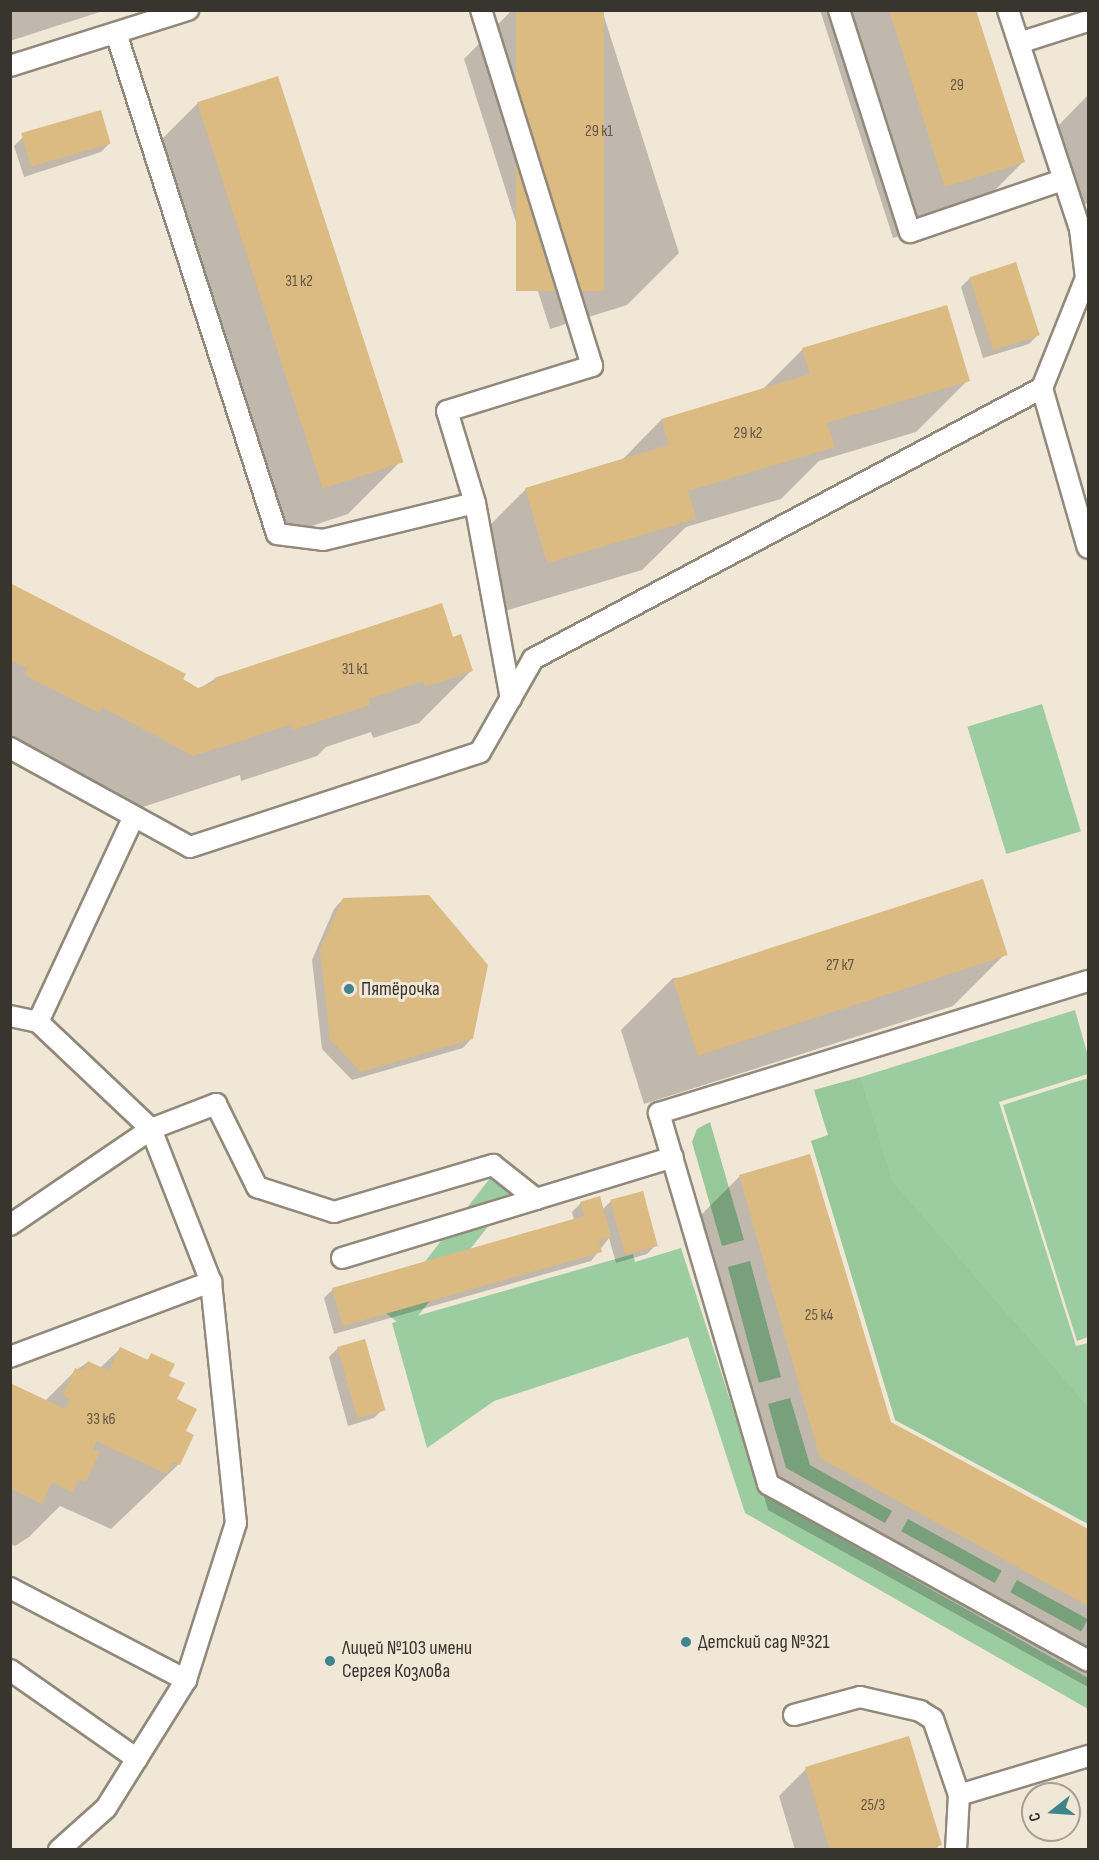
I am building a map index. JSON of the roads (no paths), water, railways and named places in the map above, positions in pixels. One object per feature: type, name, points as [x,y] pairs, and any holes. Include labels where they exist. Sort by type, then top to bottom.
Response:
[{"type":"lane","points":[[10,66],[188,10]]},
{"type":"lane","points":[[481,10],[592,366],[447,411],[475,503],[511,699]]},
{"type":"lane","points":[[839,10],[910,232],[1063,180]]},
{"type":"lane","points":[[1008,10],[1063,180],[1084,228],[1086,278],[1042,388],[1089,548]]},
{"type":"lane","points":[[1019,43],[1089,21]]},
{"type":"lane","points":[[116,33],[277,534],[324,540],[475,503]]},
{"type":"lane","points":[[10,748],[190,847],[480,752],[533,659],[1042,388]]},
{"type":"lane","points":[[38,1022],[134,816]]},
{"type":"lane","points":[[1089,981],[659,1113],[768,1484],[1089,1661]]},
{"type":"lane","points":[[10,1016],[38,1022],[151,1129],[211,1282],[236,1523],[186,1680],[106,1808],[59,1850]]},
{"type":"lane","points":[[10,1226],[151,1129],[216,1104],[257,1187],[334,1212],[493,1165],[536,1199]]},
{"type":"lane","points":[[342,1258],[673,1157]]},
{"type":"lane","points":[[10,1357],[211,1282]]},
{"type":"lane","points":[[10,1588],[186,1680]]},
{"type":"lane","points":[[10,1670],[137,1759]]},
{"type":"lane","points":[[794,1715],[860,1697],[920,1711],[933,1719],[959,1795],[956,1850]]},
{"type":"lane","points":[[959,1795],[1089,1756]]},
{"type":"place","name":"Пятёрочка","points":[[349,989]]},
{"type":"place","name":"Детский сад №321","points":[[686,1642]]},
{"type":"place","name":"Лицей №103 имени Сергея Козлова","points":[[330,1661]]}]
